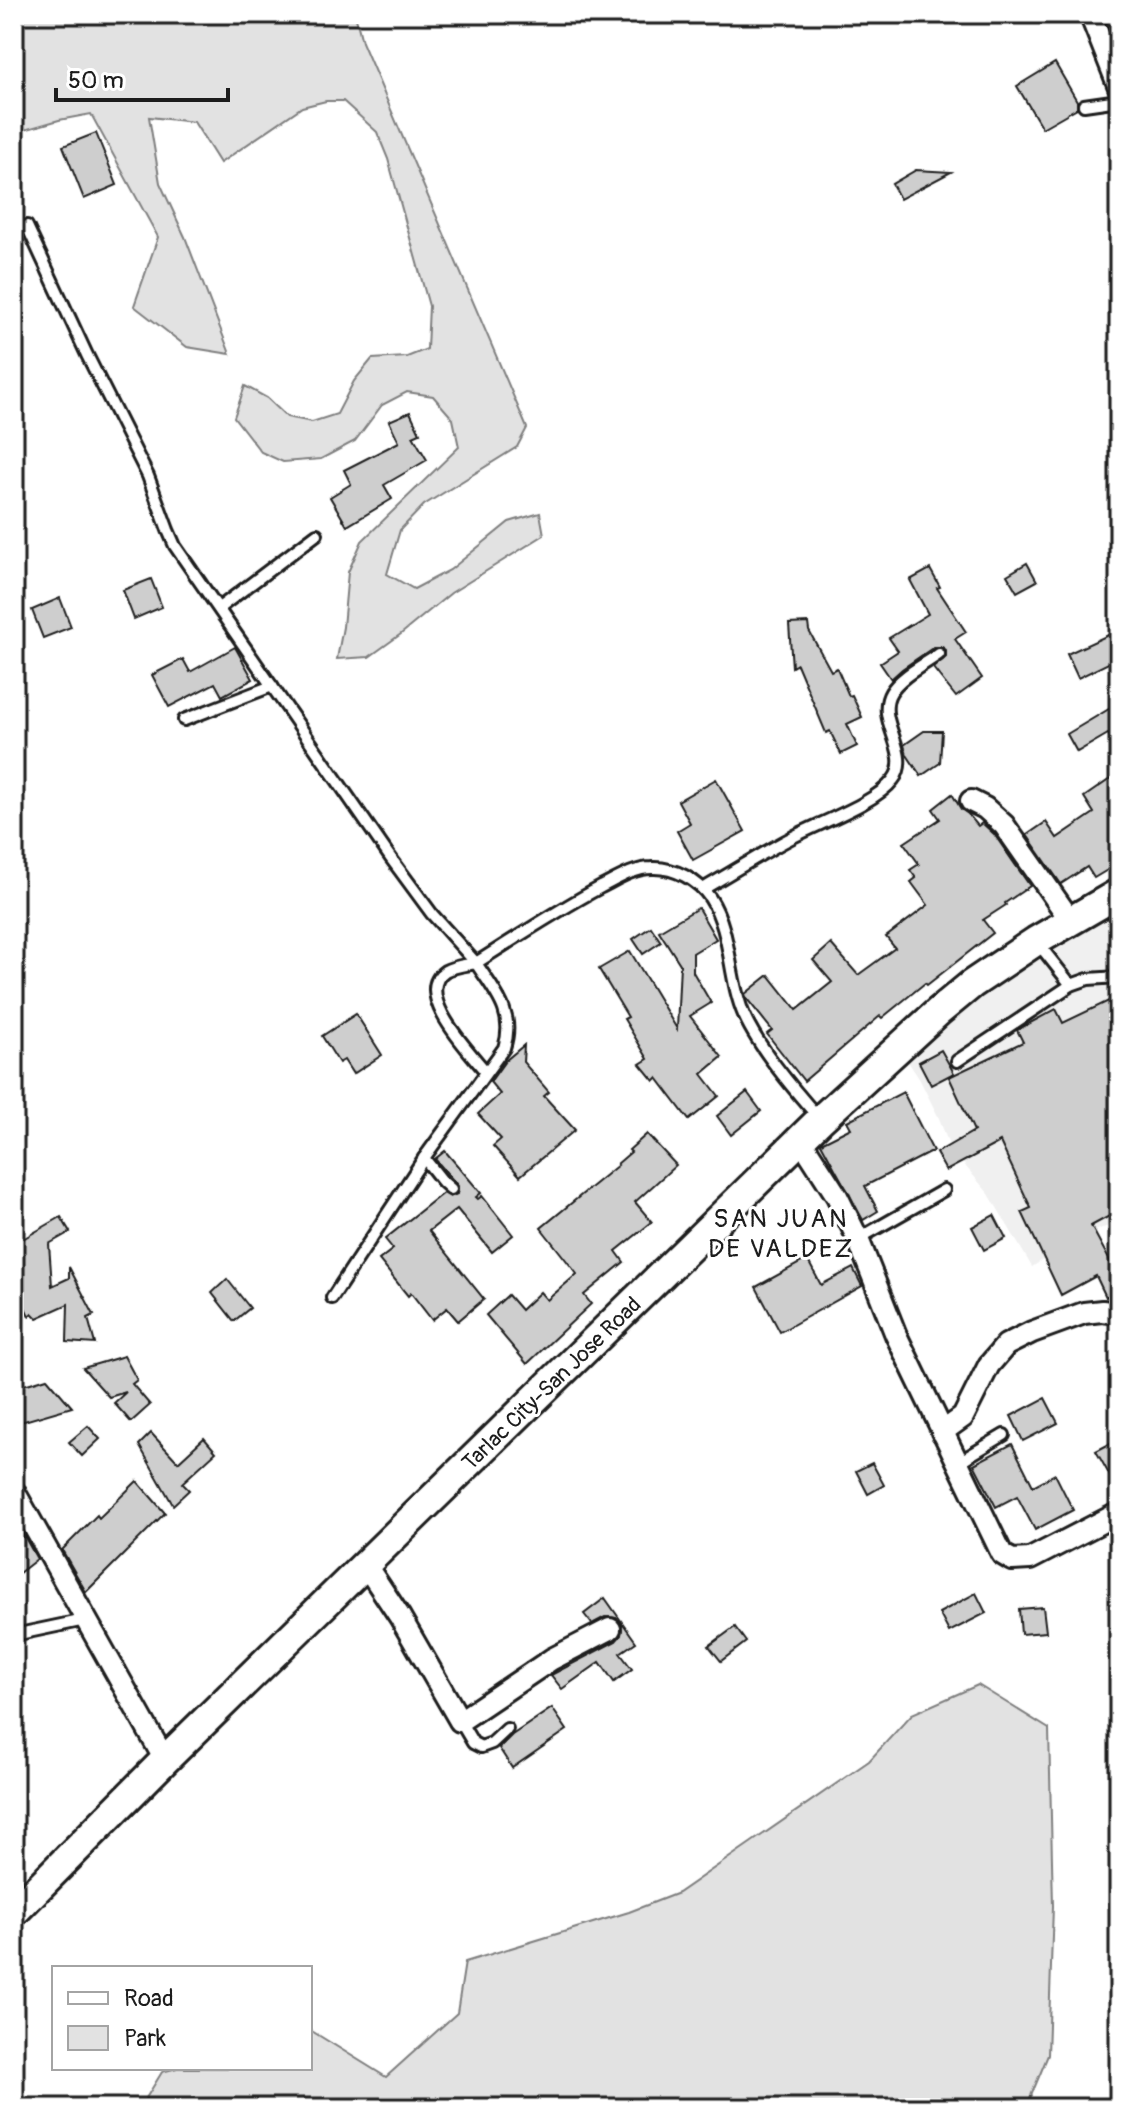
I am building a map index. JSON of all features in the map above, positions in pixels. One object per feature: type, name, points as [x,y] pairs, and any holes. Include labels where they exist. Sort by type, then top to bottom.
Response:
[{"type":"main road","name":"Tarlac City-San Jose Road","points":[[14,1912],[165,1760],[811,1130],[961,993],[1004,961],[1119,893]]},
{"type":"street","points":[[1090,14],[1119,87]]},
{"type":"street","points":[[971,801],[985,808],[1004,825],[1071,921]]},
{"type":"street","points":[[811,1130],[896,1335],[999,1549],[1012,1560],[1030,1559],[1119,1513]]},
{"type":"street","points":[[942,1432],[963,1417],[989,1365],[1006,1345],[1084,1313],[1119,1313]]},
{"type":"street","points":[[14,1491],[165,1760]]},
{"type":"street","points":[[365,1564],[400,1617],[460,1721],[552,1659],[610,1629]]},
{"type":"lane","points":[[1084,105],[1119,100]]},
{"type":"lane","points":[[27,226],[148,476],[170,537],[412,887],[476,963],[502,1003],[509,1028],[504,1048],[424,1158],[332,1298]]},
{"type":"lane","points":[[219,608],[317,534]]},
{"type":"lane","points":[[703,889],[790,838],[866,801],[894,780],[899,771],[899,762],[888,719],[888,700],[902,681],[939,654]]},
{"type":"lane","points":[[184,720],[272,686]]},
{"type":"lane","points":[[486,1072],[442,1016],[436,995],[438,981],[445,972],[476,963],[572,903],[624,875],[653,868],[669,870],[682,874],[710,898],[722,926],[740,1004],[748,1024],[794,1090],[811,1130]]},
{"type":"lane","points":[[1036,941],[1071,985]]},
{"type":"lane","points":[[957,1061],[1071,985],[1088,979],[1119,977]]},
{"type":"lane","points":[[424,1158],[451,1189]]},
{"type":"lane","points":[[858,1239],[944,1190]]},
{"type":"lane","points":[[957,1463],[1004,1435]]},
{"type":"lane","points":[[14,1635],[85,1620]]},
{"type":"lane","points":[[460,1721],[473,1743],[481,1747],[492,1743],[507,1729]]},
{"type":"shaded area","points":[[1119,911],[1119,1222],[1076,1238],[1032,1267],[989,1194],[950,1148],[939,1118],[905,1057],[985,993]]},
{"type":"green space","points":[[14,14],[355,14],[362,42],[527,428],[517,447],[424,505],[400,530],[387,574],[414,589],[450,570],[509,522],[540,513],[544,535],[451,593],[369,657],[337,659],[348,572],[362,541],[459,447],[453,419],[433,396],[407,392],[382,405],[355,441],[321,459],[283,462],[261,452],[234,417],[245,386],[267,398],[287,417],[312,422],[337,414],[354,381],[372,359],[407,357],[427,349],[429,306],[388,159],[377,132],[343,101],[326,101],[302,107],[220,163],[194,122],[149,117],[160,183],[185,237],[230,354],[187,347],[134,306],[158,237],[91,114],[14,133]]},
{"type":"green space","points":[[978,1685],[1049,1729],[1053,1906],[1048,2055],[1026,2108],[140,2108],[162,2072],[170,2070],[312,2070],[312,2031],[386,2077],[457,2013],[465,1962],[629,1912],[678,1893],[869,1761],[912,1714]]},
{"type":"building","points":[[1055,63],[1077,101],[1077,108],[1042,128],[1017,86]]},
{"type":"building","points":[[96,133],[117,185],[84,199],[63,146]]},
{"type":"building","points":[[916,170],[951,172],[900,199],[892,184]]},
{"type":"building","points":[[410,412],[420,433],[413,436],[427,460],[384,485],[392,499],[347,526],[330,497],[351,484],[344,470],[399,442],[389,421]]},
{"type":"building","points":[[1027,563],[1037,581],[1017,592],[1007,575]]},
{"type":"building","points":[[930,569],[940,587],[937,588],[966,632],[955,639],[982,678],[956,697],[933,668],[946,657],[946,650],[942,647],[934,647],[891,679],[880,663],[898,651],[889,638],[928,614],[910,580]]},
{"type":"building","points":[[151,579],[162,607],[134,619],[123,590]]},
{"type":"building","points":[[60,598],[71,627],[43,638],[32,610]]},
{"type":"building","points":[[808,623],[809,631],[831,671],[837,668],[862,717],[847,724],[857,746],[841,754],[830,731],[826,733],[797,664],[792,667],[789,624]]},
{"type":"building","points":[[1119,630],[1119,658],[1078,678],[1067,654]]},
{"type":"building","points":[[235,647],[253,679],[222,696],[215,683],[169,707],[152,675],[183,659],[190,672]]},
{"type":"building","points":[[1119,703],[1119,749],[1108,734],[1077,752],[1067,734]]},
{"type":"building","points":[[924,731],[942,731],[940,763],[921,776],[904,745]]},
{"type":"building","points":[[1119,773],[1119,863],[1094,878],[1087,867],[1061,884],[1027,835],[1046,822],[1057,838],[1094,813],[1084,797]]},
{"type":"building","points":[[716,779],[745,831],[693,860],[677,831],[690,823],[678,801]]},
{"type":"building","points":[[952,794],[961,809],[978,826],[982,823],[994,834],[1030,886],[983,920],[993,933],[927,985],[925,983],[882,1018],[880,1016],[804,1081],[767,1034],[772,1030],[745,994],[769,975],[797,1010],[832,982],[813,960],[831,944],[858,975],[895,948],[886,937],[928,905],[911,882],[916,878],[910,870],[919,864],[904,843],[940,819],[933,809]]},
{"type":"building","points":[[698,908],[716,939],[693,953],[693,972],[711,1003],[690,1016],[722,1057],[702,1074],[719,1096],[689,1120],[657,1078],[654,1081],[640,1064],[648,1059],[624,1019],[628,1017],[599,969],[630,951],[677,1029],[680,964],[659,931]]},
{"type":"building","points":[[651,927],[661,942],[643,954],[633,939]]},
{"type":"building","points":[[1119,996],[1119,1040],[1112,1043],[1119,1058],[1119,1211],[1091,1226],[1111,1263],[1119,1259],[1119,1290],[1106,1297],[1096,1276],[1061,1295],[1022,1212],[1031,1208],[1000,1142],[946,1171],[936,1153],[974,1131],[949,1077],[1023,1042],[1017,1030],[1056,1009],[1063,1023]]},
{"type":"building","points":[[356,1014],[382,1055],[353,1074],[344,1060],[339,1063],[322,1036]]},
{"type":"building","points":[[524,1045],[523,1062],[549,1092],[544,1096],[575,1130],[520,1176],[493,1146],[501,1139],[478,1114],[500,1094],[490,1082],[505,1061]]},
{"type":"building","points":[[941,1050],[954,1073],[931,1085],[919,1062]]},
{"type":"building","points":[[747,1092],[761,1111],[731,1135],[717,1116]]},
{"type":"building","points":[[903,1092],[933,1151],[865,1186],[878,1211],[863,1220],[821,1143],[851,1128],[847,1121]]},
{"type":"building","points":[[647,1134],[676,1165],[635,1202],[652,1222],[616,1251],[624,1262],[584,1295],[591,1304],[527,1364],[486,1315],[508,1295],[521,1310],[540,1292],[547,1300],[577,1274],[541,1228],[618,1165]]},
{"type":"building","points":[[445,1151],[481,1193],[476,1197],[482,1196],[513,1235],[492,1252],[457,1209],[429,1231],[484,1299],[458,1321],[447,1308],[432,1320],[379,1260],[393,1249],[385,1239],[443,1193],[450,1197],[457,1194],[458,1186],[435,1159]]},
{"type":"building","points":[[994,1215],[1006,1238],[984,1250],[972,1227]]},
{"type":"building","points":[[61,1217],[70,1232],[49,1244],[52,1286],[69,1278],[69,1267],[94,1315],[88,1318],[95,1344],[67,1342],[68,1304],[37,1318],[32,1313],[29,1316],[14,1284],[14,1244]]},
{"type":"building","points":[[807,1259],[821,1285],[853,1268],[862,1286],[780,1332],[756,1287]]},
{"type":"building","points":[[227,1279],[250,1308],[234,1321],[212,1293]]},
{"type":"building","points":[[124,1356],[137,1380],[132,1384],[150,1405],[131,1422],[114,1403],[126,1392],[109,1397],[83,1368]]},
{"type":"building","points":[[47,1378],[72,1407],[14,1424],[14,1388]]},
{"type":"building","points":[[1045,1398],[1058,1423],[1023,1441],[1011,1416]]},
{"type":"building","points":[[88,1426],[100,1439],[82,1456],[69,1442]]},
{"type":"building","points":[[151,1433],[178,1462],[204,1438],[216,1452],[182,1483],[189,1490],[173,1505],[139,1445]]},
{"type":"building","points":[[1119,1439],[1119,1492],[1096,1451]]},
{"type":"building","points":[[1012,1444],[1033,1486],[1055,1474],[1073,1510],[1035,1530],[1017,1496],[996,1507],[974,1464]]},
{"type":"building","points":[[872,1463],[884,1485],[868,1494],[856,1471]]},
{"type":"building","points":[[137,1481],[165,1513],[86,1592],[62,1550]]},
{"type":"building","points":[[14,1518],[37,1559],[14,1577]]},
{"type":"building","points":[[976,1593],[986,1613],[949,1632],[939,1613]]},
{"type":"building","points":[[605,1598],[636,1642],[620,1653],[632,1669],[614,1682],[600,1662],[562,1689],[551,1675],[616,1641],[621,1635],[622,1624],[616,1618],[605,1617],[592,1624],[584,1614]]},
{"type":"building","points":[[1043,1607],[1046,1632],[1021,1634],[1019,1609]]},
{"type":"building","points":[[735,1627],[746,1642],[721,1661],[709,1646]]},
{"type":"building","points":[[552,1708],[567,1730],[512,1768],[499,1748],[512,1735]]},
{"type":"district","name":"SAN JUAN DE VALDEZ","points":[[781,1233]]}]
